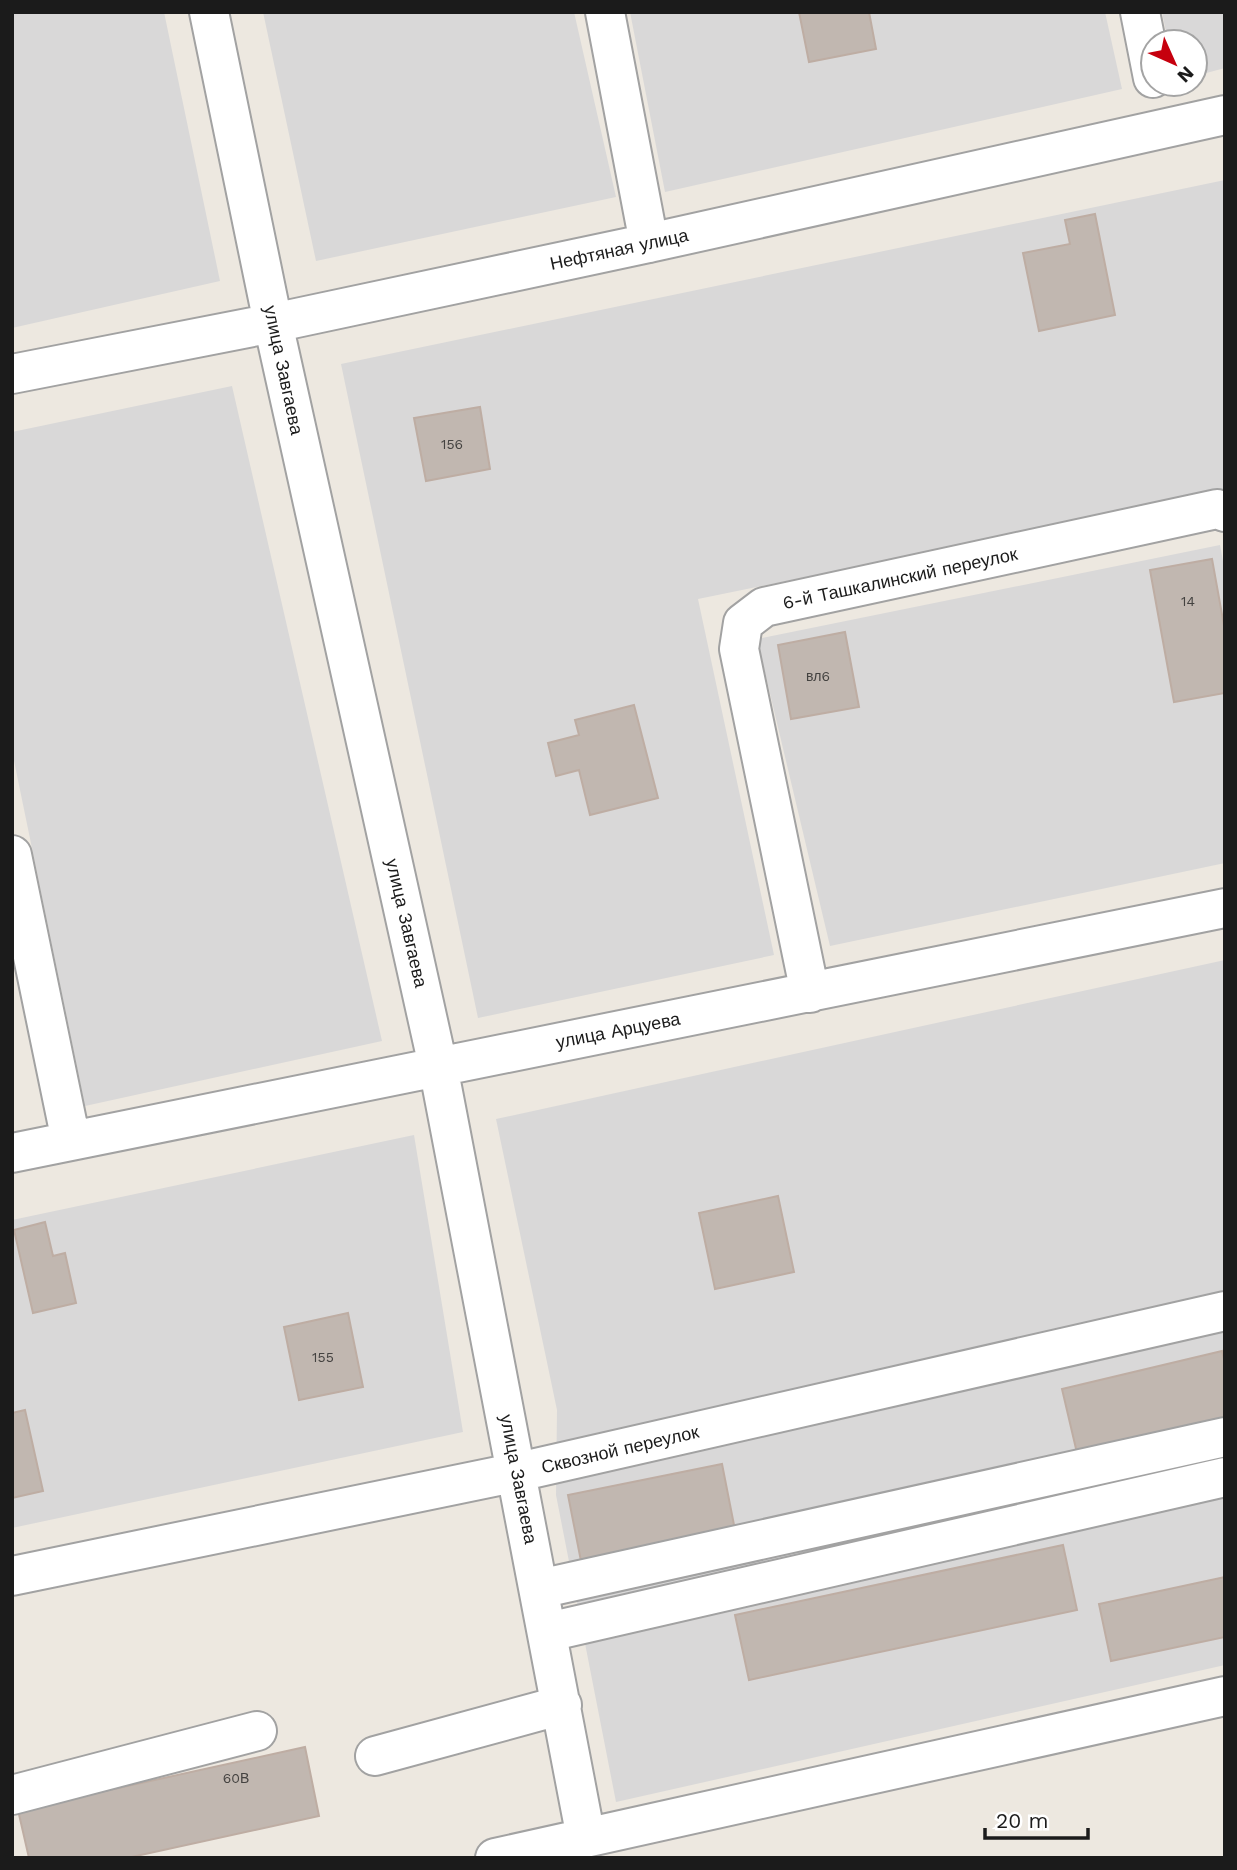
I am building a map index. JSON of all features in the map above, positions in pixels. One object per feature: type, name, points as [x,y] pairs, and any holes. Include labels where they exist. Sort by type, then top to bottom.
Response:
[{"type":"street","name":"улица Завгаева","points":[[209,12],[273,323],[438,1066],[518,1472],[586,1838]]},
{"type":"street","points":[[605,12],[649,243]]},
{"type":"street","points":[[1157,98],[1163,128]]},
{"type":"street","name":"Нефтяная улица","points":[[12,374],[273,323],[649,243],[1225,115]]},
{"type":"street","name":"6-й Ташкалинский переулок","points":[[810,993],[739,649],[743,623],[764,607],[1217,509],[1225,512]]},
{"type":"street","points":[[12,855],[71,1141]]},
{"type":"street","name":"улица Арцуева","points":[[12,1153],[1225,908]]},
{"type":"street","name":"Сквозной переулок","points":[[12,1576],[518,1472],[1225,1311]]},
{"type":"street","points":[[539,1588],[1225,1437]]},
{"type":"street","points":[[548,1632],[1225,1477]]},
{"type":"street","points":[[495,1858],[1225,1696]]},
{"type":"street","points":[[375,1756],[562,1705]]},
{"type":"street","points":[[12,1795],[257,1731]]},
{"type":"shaded area","points":[[12,12],[164,12],[220,281],[12,328]]},
{"type":"shaded area","points":[[263,12],[574,12],[616,197],[316,261]]},
{"type":"shaded area","points":[[630,12],[1105,12],[1122,89],[665,192]]},
{"type":"shaded area","points":[[1162,12],[1225,12],[1225,68],[1209,72],[1209,28],[1165,28]]},
{"type":"shaded area","points":[[1225,180],[1225,491],[698,599],[774,955],[478,1018],[341,364]]},
{"type":"shaded area","points":[[232,386],[382,1041],[85,1106],[12,751],[12,432]]},
{"type":"shaded area","points":[[1220,545],[1225,572],[1225,863],[830,946],[757,639]]},
{"type":"shaded area","points":[[1225,960],[1225,1665],[616,1802],[556,1495],[557,1410],[496,1119]]},
{"type":"shaded area","points":[[414,1135],[463,1432],[12,1528],[12,1220]]},
{"type":"building","points":[[799,12],[869,12],[876,49],[809,62]]},
{"type":"building","points":[[1095,214],[1115,315],[1039,331],[1023,253],[1070,244],[1065,220]]},
{"type":"building","points":[[480,407],[490,469],[426,481],[414,418]]},
{"type":"building","points":[[1212,559],[1225,631],[1225,693],[1174,702],[1150,570]]},
{"type":"building","points":[[845,632],[859,707],[791,719],[778,645]]},
{"type":"building","points":[[634,705],[658,798],[590,815],[579,770],[556,776],[548,743],[579,735],[575,720]]},
{"type":"building","points":[[778,1196],[794,1272],[715,1289],[699,1213]]},
{"type":"building","points":[[45,1222],[53,1256],[65,1253],[76,1303],[33,1313],[14,1230]]},
{"type":"building","points":[[348,1313],[363,1387],[299,1400],[284,1327]]},
{"type":"building","points":[[1222,1351],[1225,1363],[1225,1417],[1077,1453],[1062,1389]]},
{"type":"building","points":[[25,1410],[43,1491],[12,1498],[12,1413]]},
{"type":"building","points":[[722,1464],[735,1530],[581,1561],[568,1495]]},
{"type":"building","points":[[1063,1545],[1077,1610],[749,1680],[735,1615]]},
{"type":"building","points":[[1225,1577],[1225,1637],[1111,1661],[1099,1604]]},
{"type":"building","points":[[305,1747],[319,1816],[127,1858],[29,1858],[18,1810]]}]
